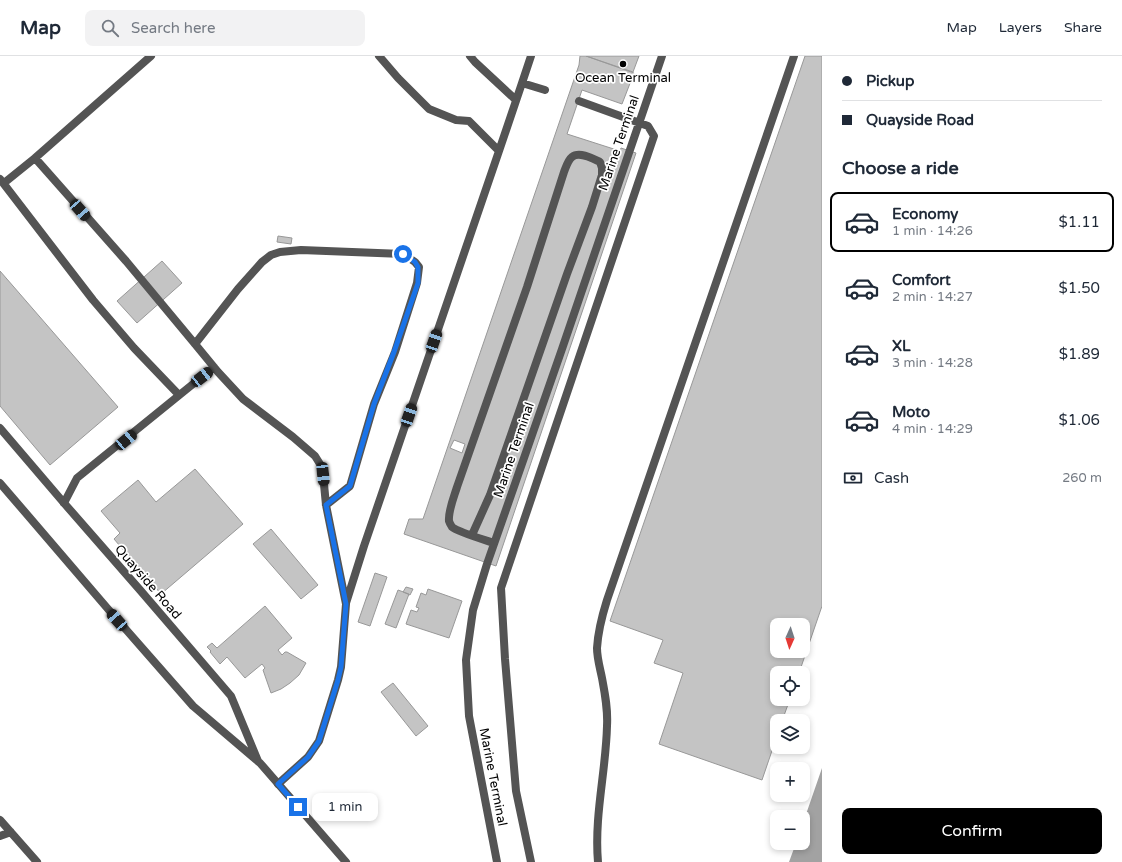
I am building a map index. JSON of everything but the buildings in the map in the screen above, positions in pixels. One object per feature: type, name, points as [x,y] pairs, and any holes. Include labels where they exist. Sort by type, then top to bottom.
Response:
[{"type":"street","points":[[152,56],[35,158],[2,181],[93,300],[134,348],[179,395]]},
{"type":"street","points":[[379,56],[398,78],[429,109],[456,120],[469,121],[499,151]]},
{"type":"street","points":[[470,56],[516,100]]},
{"type":"street","points":[[278,784],[308,757],[319,741],[338,680],[342,660],[346,604],[364,546],[531,56]]},
{"type":"street","name":"Marine Terminal","points":[[497,862],[469,716],[466,660],[470,624],[476,596],[662,56]]},
{"type":"street","points":[[598,862],[597,828],[607,726],[606,702],[597,649],[599,626],[794,56]]},
{"type":"street","points":[[522,83],[545,90]]},
{"type":"street","points":[[531,862],[516,791],[505,659],[501,588],[654,136],[648,126],[579,101]]},
{"type":"street","points":[[472,535],[490,495],[602,175],[602,164],[585,155],[572,156],[564,172],[527,287],[457,488],[450,514],[449,521],[454,528],[472,535],[494,543]]},
{"type":"street","points":[[35,158],[126,261],[214,367],[243,398],[315,456],[320,464],[323,474],[326,505],[346,604]]},
{"type":"street","points":[[195,344],[262,262],[275,253],[301,250],[403,254],[415,262],[418,267],[418,283],[374,404],[350,486],[326,505]]},
{"type":"street","points":[[64,503],[77,478],[126,440],[214,367]]},
{"type":"street","name":"Quayside Road","points":[[0,428],[232,696],[260,763]]},
{"type":"street","name":"Quayside Road","points":[[0,483],[193,706],[260,763],[346,862]]},
{"type":"street","points":[[0,820],[37,862]]},
{"type":"street","points":[[0,836],[11,832]]},
{"type":"shaded area","points":[[822,768],[822,862],[789,862],[793,850],[810,850],[810,810],[807,810]]},
{"type":"place","name":"Ocean Terminal","points":[[623,64]]},
{"type":"route","points":[[298,807],[278,784],[308,757],[319,741],[338,680],[344,638],[346,604],[326,505],[350,486],[374,404],[418,283],[418,267],[415,262],[403,254]]}]
